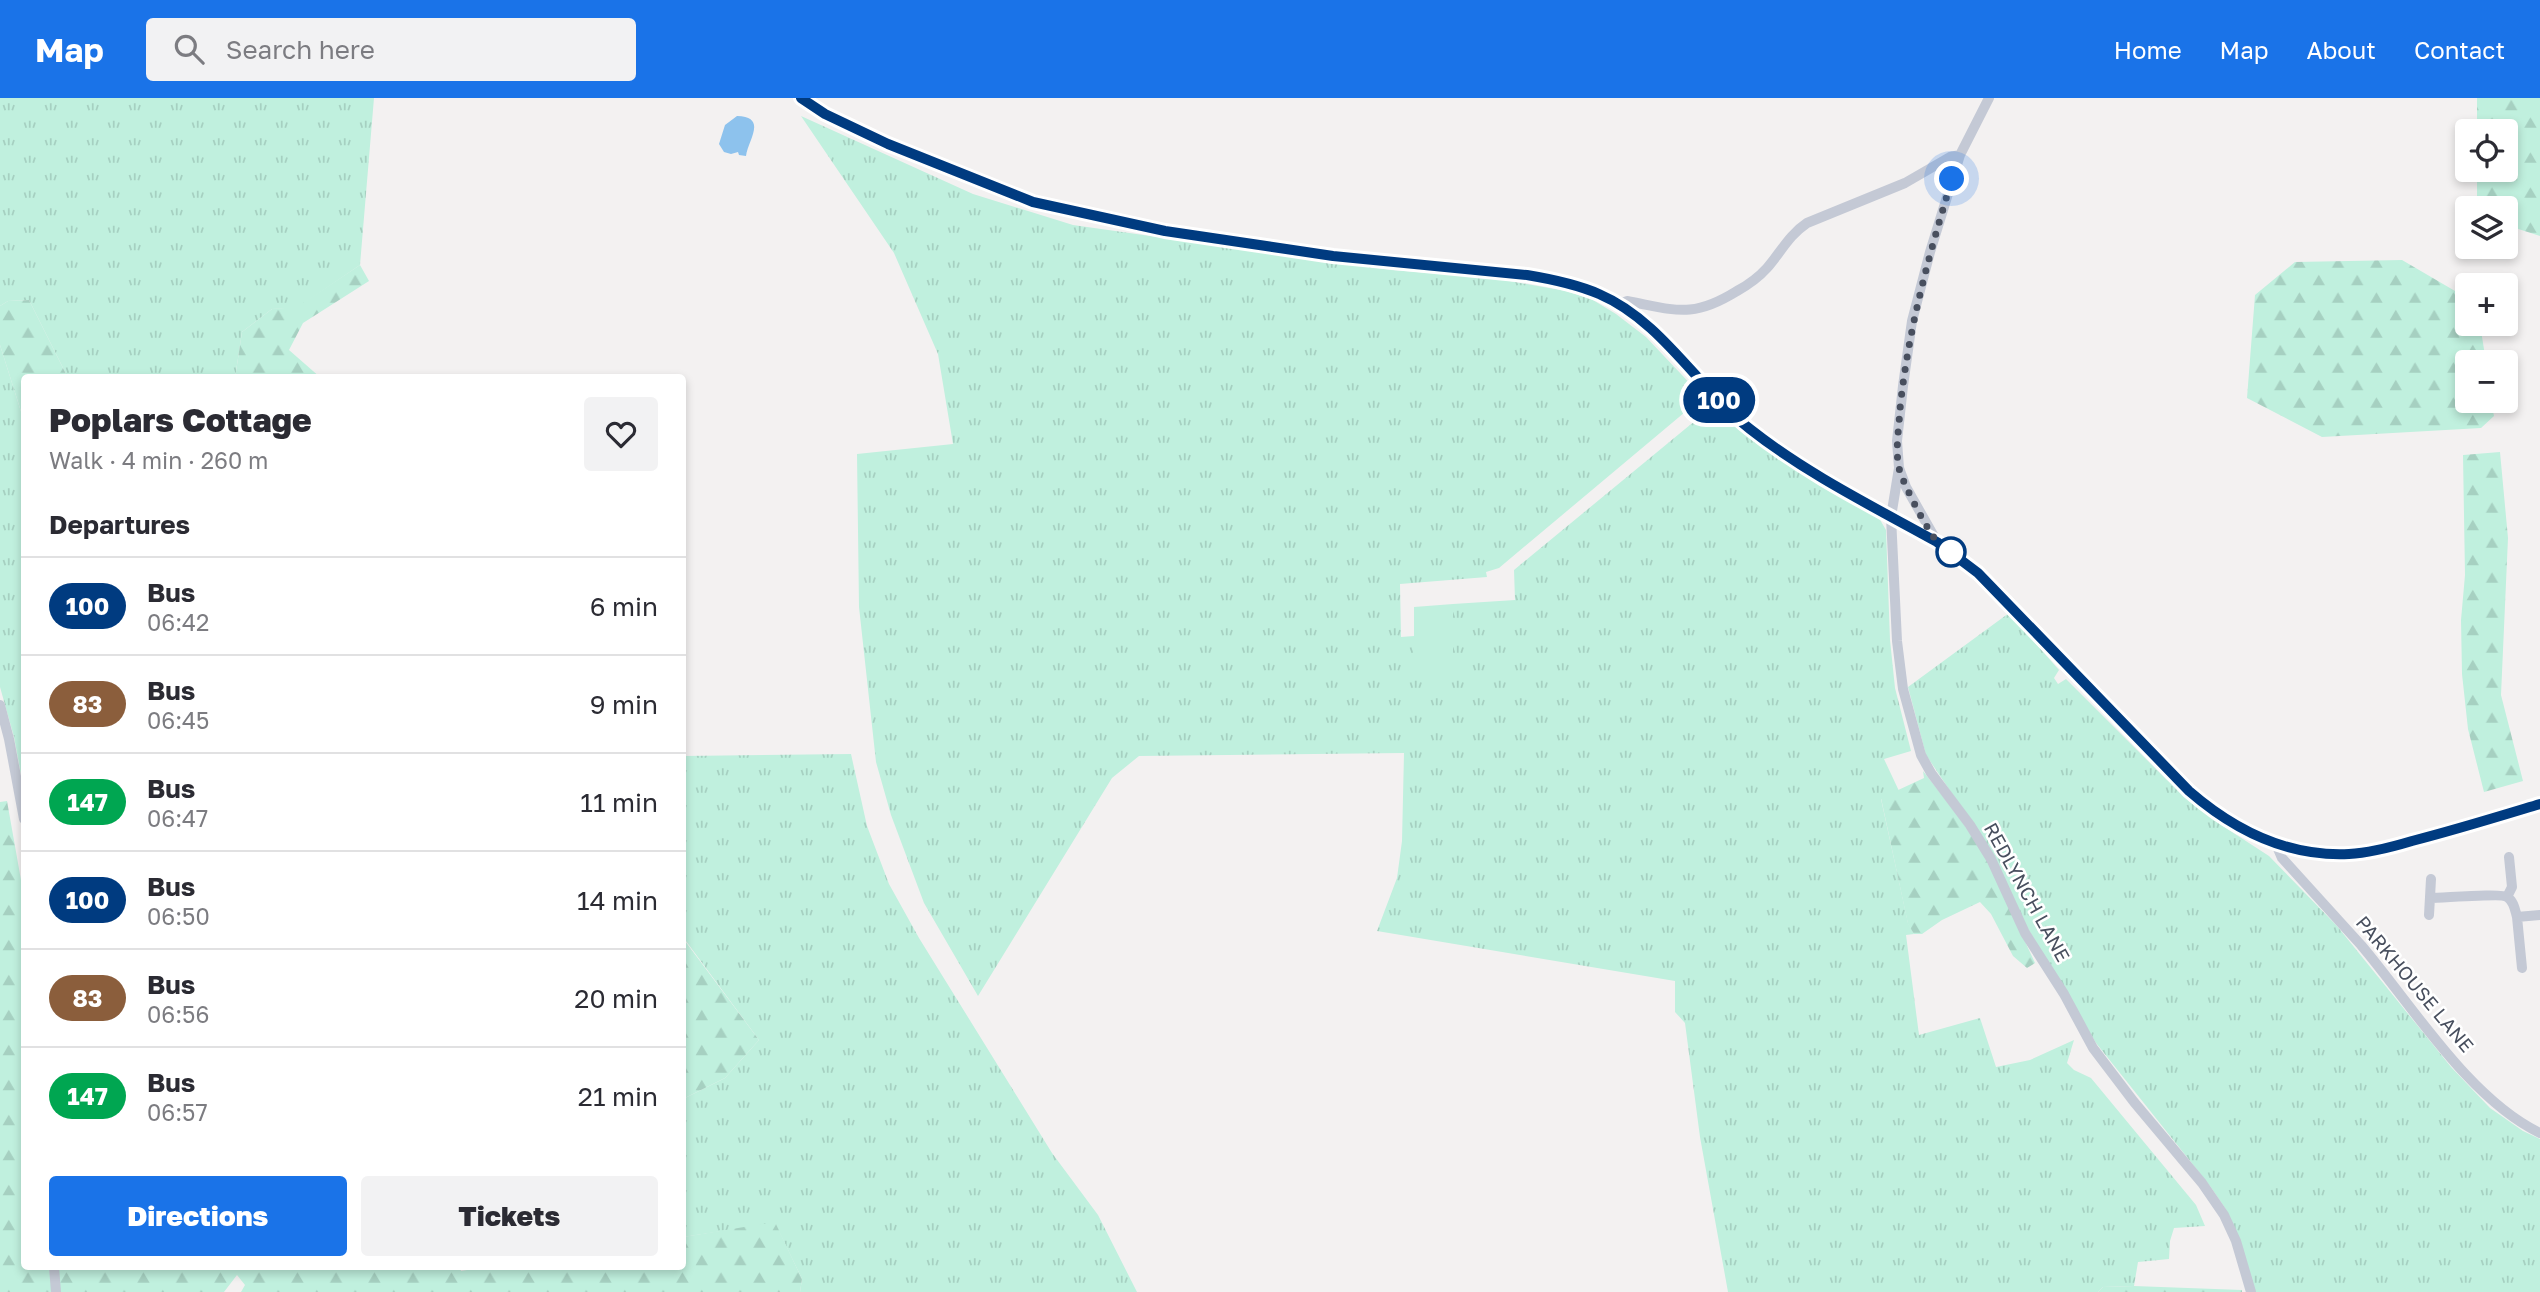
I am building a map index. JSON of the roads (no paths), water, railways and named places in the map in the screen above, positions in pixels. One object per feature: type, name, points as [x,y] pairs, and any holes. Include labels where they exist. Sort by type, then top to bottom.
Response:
[{"type":"street","points":[[801,98],[825,114],[888,144],[1033,202],[1178,233],[1333,256],[1527,275],[1582,288],[1618,305],[1640,321],[1748,428],[1809,471],[1937,542],[1978,573],[2189,791],[2225,820],[2276,845],[2304,851],[2350,854],[2430,837],[2540,804]]},
{"type":"street","name":"REDLYNCH LANE","points":[[1989,98],[1960,155],[1930,252],[1912,321],[1900,413],[1899,468],[1891,517],[1900,665],[1909,714],[1921,755],[1991,859],[2025,933],[2064,994],[2093,1048],[2202,1183],[2224,1215],[2236,1241],[2251,1292]]},
{"type":"street","points":[[1618,305],[1627,301],[1689,311],[1718,303],[1759,276],[1794,232],[1807,223],[1905,183],[1950,157],[1960,155]]},
{"type":"street","points":[[1640,321],[1648,311],[1658,307]]},
{"type":"street","points":[[1899,468],[1906,487],[1937,542]]},
{"type":"street","points":[[0,705],[21,804]]},
{"type":"street","name":"PARKHOUSE LANE","points":[[2276,845],[2282,858],[2361,946],[2426,1029],[2490,1099],[2524,1126],[2540,1133]]},
{"type":"street","points":[[2507,897],[2512,887],[2509,857]]},
{"type":"street","points":[[2428,915],[2431,879]]},
{"type":"street","points":[[2430,898],[2496,894],[2507,897],[2514,904],[2518,916],[2522,968]]},
{"type":"street","points":[[2518,916],[2540,915]]},
{"type":"street","points":[[54,1270],[56,1292]]},
{"type":"water","points":[[737,116],[752,120],[754,125],[746,156],[739,155],[738,152],[724,152],[719,144],[725,125]]}]
